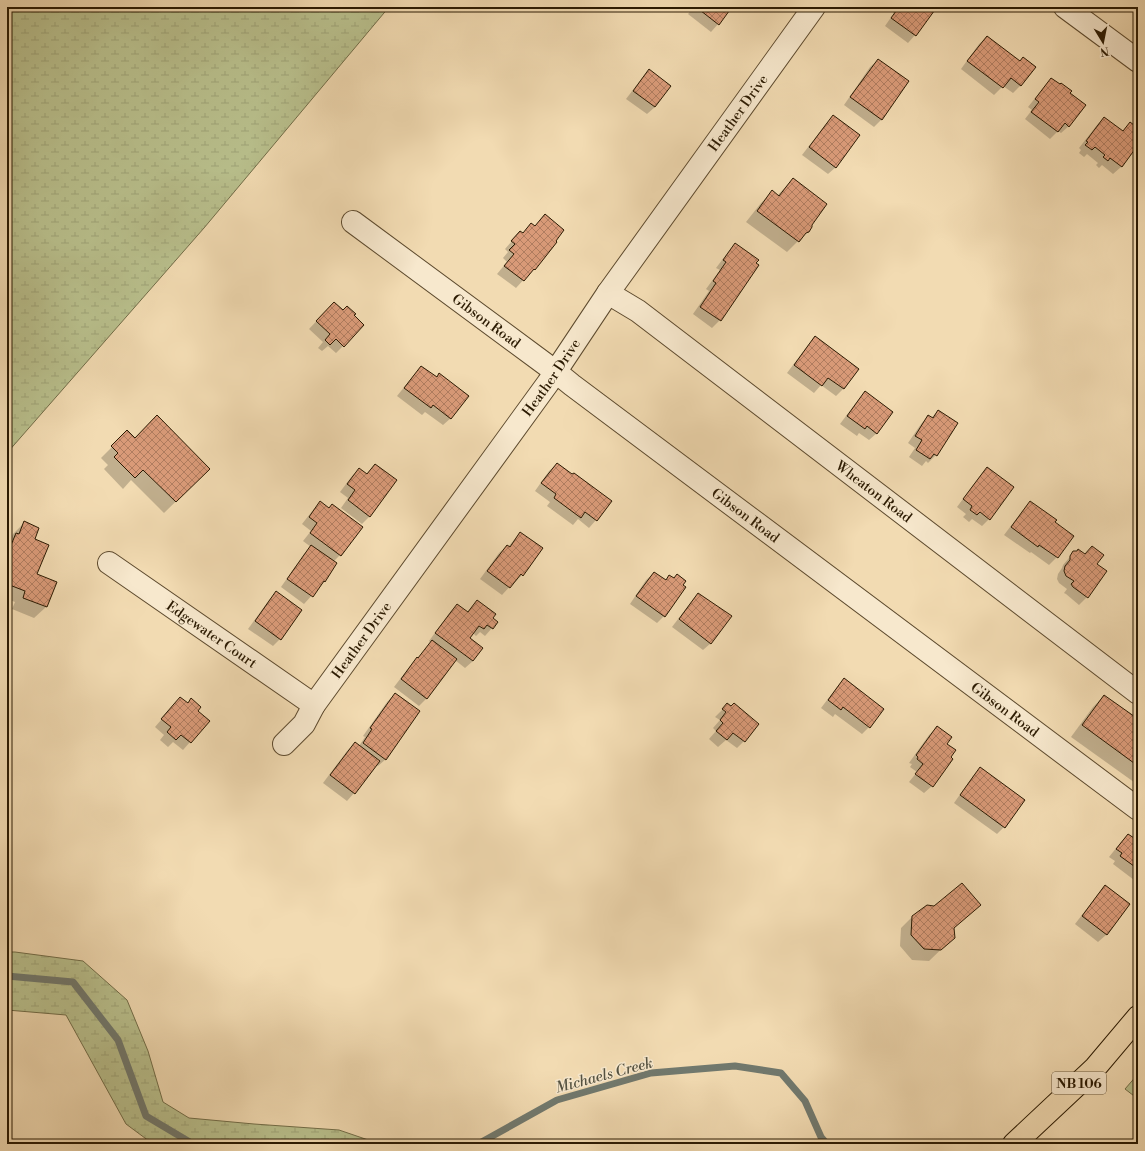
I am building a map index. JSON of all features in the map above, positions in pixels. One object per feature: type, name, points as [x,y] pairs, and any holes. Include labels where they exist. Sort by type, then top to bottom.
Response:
[{"type":"main road","name":"NB 106","points":[[1014,1144],[1095,1068],[1138,1016]]},
{"type":"street","name":"Heather Drive","points":[[284,744],[304,724],[314,705],[556,372],[608,293],[814,7]]},
{"type":"street","points":[[1065,7],[1138,61]]},
{"type":"street","name":"Gibson Road","points":[[353,222],[556,372],[1138,809]]},
{"type":"street","name":"Wheaton Road","points":[[608,293],[638,311],[1138,693]]},
{"type":"street","name":"Edgewater Court","points":[[109,563],[314,705]]},
{"type":"green space","points":[[7,7],[389,7],[204,228],[7,453]]},
{"type":"green space","points":[[7,952],[83,961],[127,1000],[148,1051],[163,1102],[189,1118],[339,1130],[380,1144],[153,1144],[126,1124],[66,1015],[7,1010]]},
{"type":"green space","points":[[1138,1074],[1138,1099],[1125,1089]]},
{"type":"building","points":[[696,7],[732,7],[719,25]]},
{"type":"building","points":[[899,7],[937,7],[916,36],[891,18]]},
{"type":"building","points":[[987,36],[1020,61],[1023,57],[1036,67],[1021,86],[1011,78],[1003,88],[967,61]]},
{"type":"building","points":[[878,59],[909,81],[882,120],[850,97]]},
{"type":"building","points":[[649,69],[671,86],[655,107],[633,91]]},
{"type":"building","points":[[1051,78],[1072,91],[1070,93],[1086,105],[1069,127],[1065,123],[1058,132],[1031,112],[1039,102],[1035,99]]},
{"type":"building","points":[[833,115],[860,135],[836,168],[809,147]]},
{"type":"building","points":[[1104,117],[1123,131],[1130,122],[1138,128],[1138,145],[1122,167],[1110,158],[1108,161],[1103,157],[1105,155],[1095,147],[1092,150],[1085,145],[1088,142],[1086,141]]},
{"type":"building","points":[[793,178],[827,204],[812,225],[809,232],[806,233],[799,242],[757,211],[772,190],[779,196]]},
{"type":"building","points":[[545,214],[564,230],[556,241],[557,242],[535,270],[534,269],[524,281],[504,266],[514,254],[509,250],[515,244],[511,241],[520,231],[523,233],[531,223],[535,226]]},
{"type":"building","points":[[735,243],[759,260],[756,263],[759,265],[721,321],[700,307],[716,283],[713,281],[726,262],[723,260]]},
{"type":"building","points":[[334,302],[343,310],[347,306],[356,314],[354,315],[364,325],[344,347],[336,339],[330,345],[325,340],[330,334],[316,321]]},
{"type":"building","points":[[815,336],[859,369],[844,389],[828,378],[822,386],[794,365]]},
{"type":"building","points":[[421,366],[437,377],[439,373],[469,396],[451,419],[433,405],[431,408],[404,388]]},
{"type":"building","points":[[865,391],[893,412],[877,434],[867,426],[865,429],[847,416]]},
{"type":"building","points":[[938,410],[958,423],[937,456],[934,454],[930,459],[916,450],[922,440],[915,436],[928,415],[933,418]]},
{"type":"building","points":[[157,415],[210,469],[176,502],[143,470],[135,478],[114,457],[118,453],[111,446],[127,430],[135,438]]},
{"type":"building","points":[[557,463],[572,474],[574,473],[612,501],[597,521],[585,512],[581,518],[554,498],[556,494],[541,483]]},
{"type":"building","points":[[375,464],[397,480],[370,517],[348,500],[355,490],[347,484],[359,468],[367,474]]},
{"type":"building","points":[[987,467],[1014,487],[990,520],[980,512],[977,515],[970,510],[972,506],[963,499]]},
{"type":"building","points":[[320,501],[329,508],[332,504],[363,527],[341,556],[310,533],[317,523],[309,517]]},
{"type":"building","points":[[1030,501],[1057,520],[1055,522],[1074,536],[1058,558],[1039,545],[1038,547],[1011,527]]},
{"type":"building","points":[[24,521],[39,528],[35,539],[49,545],[37,574],[57,582],[47,607],[23,598],[25,591],[7,584],[7,555],[16,533],[19,534]]},
{"type":"building","points":[[520,532],[543,548],[523,576],[521,574],[510,588],[487,571],[507,545],[510,547]]},
{"type":"building","points":[[311,545],[337,563],[313,597],[287,579]]},
{"type":"building","points":[[1092,546],[1104,555],[1097,564],[1107,571],[1088,598],[1073,587],[1071,584],[1074,581],[1066,576],[1064,571],[1073,551],[1077,551],[1078,549],[1085,554]]},
{"type":"building","points":[[654,572],[666,580],[669,575],[674,578],[677,574],[686,581],[683,585],[686,587],[665,617],[636,596]]},
{"type":"building","points":[[276,591],[302,610],[281,640],[255,621]]},
{"type":"building","points":[[698,593],[732,616],[711,644],[679,619]]},
{"type":"building","points":[[477,600],[496,614],[493,618],[498,622],[493,629],[487,625],[484,629],[479,626],[470,638],[483,648],[473,661],[435,633],[457,604],[468,612]]},
{"type":"building","points":[[432,640],[457,659],[427,699],[401,679]]},
{"type":"building","points":[[844,678],[884,709],[870,728],[843,707],[841,710],[828,700]]},
{"type":"building","points":[[395,693],[420,711],[386,760],[363,743],[372,729],[370,728]]},
{"type":"building","points":[[1104,695],[1138,719],[1138,766],[1082,725]]},
{"type":"building","points":[[180,697],[188,703],[191,698],[201,707],[198,711],[210,721],[191,743],[181,735],[176,740],[167,732],[171,727],[161,719]]},
{"type":"building","points":[[727,703],[731,706],[734,703],[759,724],[745,742],[733,733],[727,740],[716,731],[723,723],[720,720],[726,712],[722,709]]},
{"type":"building","points":[[937,726],[952,737],[947,744],[956,750],[951,757],[953,759],[933,787],[915,774],[923,764],[917,759],[918,757],[916,755]]},
{"type":"building","points":[[355,742],[380,761],[355,794],[330,775]]},
{"type":"building","points":[[980,767],[1025,800],[1005,828],[960,795]]},
{"type":"building","points":[[1128,834],[1134,838],[1136,835],[1138,837],[1138,869],[1120,856],[1122,853],[1116,849]]},
{"type":"building","points":[[962,883],[981,905],[954,928],[955,938],[941,950],[924,949],[911,935],[912,916],[927,905],[934,906]]},
{"type":"building","points":[[1105,885],[1130,904],[1107,935],[1082,916]]},
{"type":"waterway","name":"Michaels Creek","points":[[7,976],[73,982],[118,1040],[146,1116],[193,1144]]},
{"type":"waterway","name":"Michaels Creek","points":[[478,1144],[557,1100],[651,1073],[735,1066],[781,1073],[805,1101],[821,1137],[827,1144]]}]
